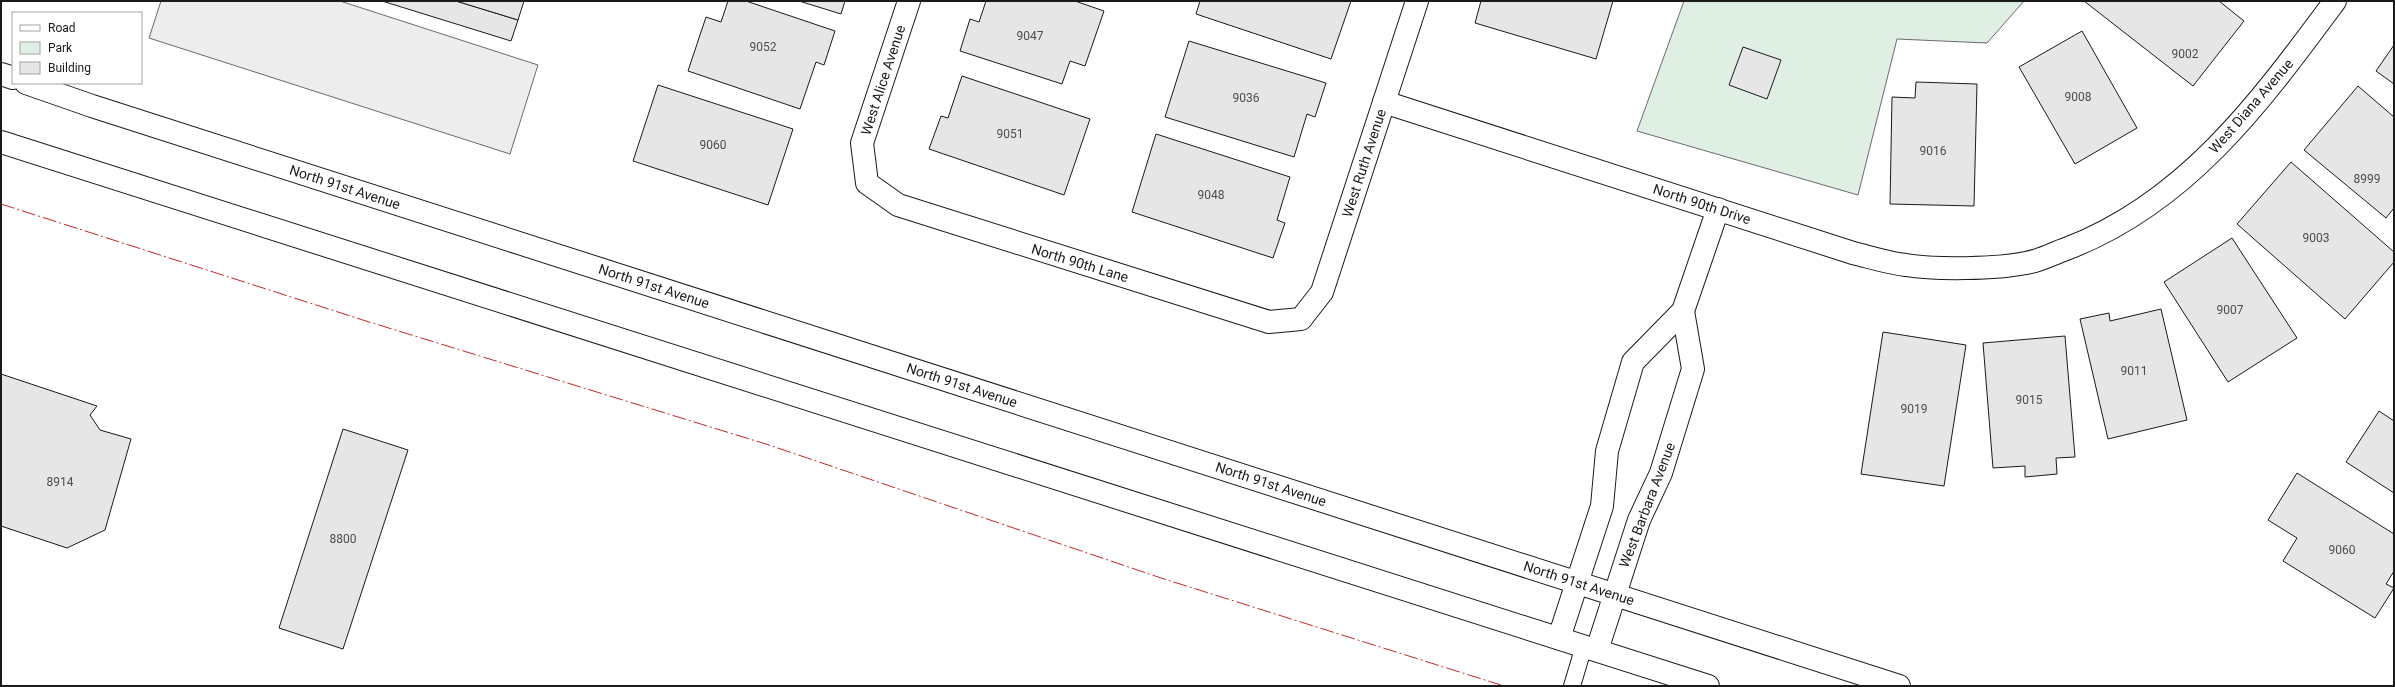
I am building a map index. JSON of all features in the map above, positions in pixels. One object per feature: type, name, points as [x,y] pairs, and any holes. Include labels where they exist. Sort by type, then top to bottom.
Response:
[{"type":"main road","name":"West Alice Avenue","points":[[867,183],[862,143],[909,1]]},
{"type":"main road","name":"West Ruth Avenue","points":[[1301,319],[1322,292],[1417,1]]},
{"type":"main road","name":"West Diana Avenue","points":[[2027,263],[2081,243],[2132,218],[2179,183],[2229,135],[2292,60],[2335,1]]},
{"type":"main road","points":[[1,74],[12,78]]},
{"type":"main road","name":"North 91st Avenue","points":[[29,84],[92,106],[1899,686]]},
{"type":"main road","name":"North 90th Drive","points":[[1384,102],[1853,253],[1907,266],[1957,268],[2027,263]]},
{"type":"main road","points":[[1,142],[1708,686]]},
{"type":"main road","name":"North 90th Lane","points":[[867,183],[898,205],[1269,322],[1301,319]]},
{"type":"main road","name":"West Barbara Avenue","points":[[1559,638],[1602,506],[1607,451],[1633,362],[1683,311],[1718,209]]},
{"type":"main road","name":"West Barbara Avenue","points":[[1590,648],[1614,594],[1639,520],[1661,473],[1693,369],[1683,311]]},
{"type":"lane","points":[[1572,686],[1590,648]]},
{"type":"green space","points":[[1684,1],[2024,1],[1987,43],[1897,39],[1858,195],[1637,131]]},
{"type":"shaded area","points":[[161,1],[340,1],[538,65],[510,154],[149,38]]},
{"type":"building","points":[[382,1],[456,1],[518,20],[511,41]]},
{"type":"building","points":[[456,1],[524,1],[518,20]]},
{"type":"building","points":[[728,1],[746,1],[835,31],[824,65],[816,62],[800,109],[688,71],[706,17],[721,22]]},
{"type":"building","points":[[799,1],[845,1],[841,14]]},
{"type":"building","points":[[986,1],[1075,1],[1104,11],[1085,66],[1070,61],[1062,84],[960,51],[970,19],[979,22]]},
{"type":"building","points":[[1200,1],[1351,1],[1331,59],[1196,14]]},
{"type":"building","points":[[1481,1],[1613,1],[1596,59],[1475,23]]},
{"type":"building","points":[[2084,1],[2219,1],[2244,21],[2193,86]]},
{"type":"building","points":[[2082,31],[2137,128],[2075,164],[2019,67]]},
{"type":"building","points":[[1189,41],[1326,83],[1315,117],[1307,114],[1294,157],[1165,117]]},
{"type":"building","points":[[2394,45],[2394,84],[2376,71]]},
{"type":"building","points":[[1743,47],[1781,60],[1767,99],[1729,85]]},
{"type":"building","points":[[962,76],[1090,119],[1064,195],[929,149],[941,116],[948,118]]},
{"type":"building","points":[[1916,82],[1977,84],[1974,206],[1890,204],[1892,97],[1915,98]]},
{"type":"building","points":[[658,85],[793,129],[768,205],[633,161]]},
{"type":"building","points":[[2358,86],[2394,117],[2394,208],[2386,218],[2304,150]]},
{"type":"building","points":[[1156,134],[1290,177],[1277,220],[1285,223],[1273,258],[1132,212]]},
{"type":"building","points":[[2291,162],[2394,252],[2394,262],[2345,319],[2237,224]]},
{"type":"building","points":[[2232,238],[2297,338],[2228,382],[2164,282]]},
{"type":"building","points":[[2161,309],[2187,420],[2108,439],[2080,319],[2109,313],[2110,321]]},
{"type":"building","points":[[1883,332],[1966,345],[1944,486],[1861,474]]},
{"type":"building","points":[[2065,336],[2075,457],[2056,458],[2057,474],[2025,477],[2025,466],[1993,468],[1983,343]]},
{"type":"building","points":[[1,374],[97,406],[90,415],[100,430],[131,439],[105,530],[67,548],[1,526]]},
{"type":"building","points":[[2379,411],[2394,421],[2394,493],[2346,462]]},
{"type":"building","points":[[343,429],[408,450],[343,649],[279,628]]},
{"type":"building","points":[[2297,473],[2394,534],[2394,571],[2386,584],[2394,588],[2375,618],[2283,561],[2297,538],[2268,520]]},
{"type":"power","points":[[1,204],[366,321],[769,445],[1161,578],[1504,686]]}]
